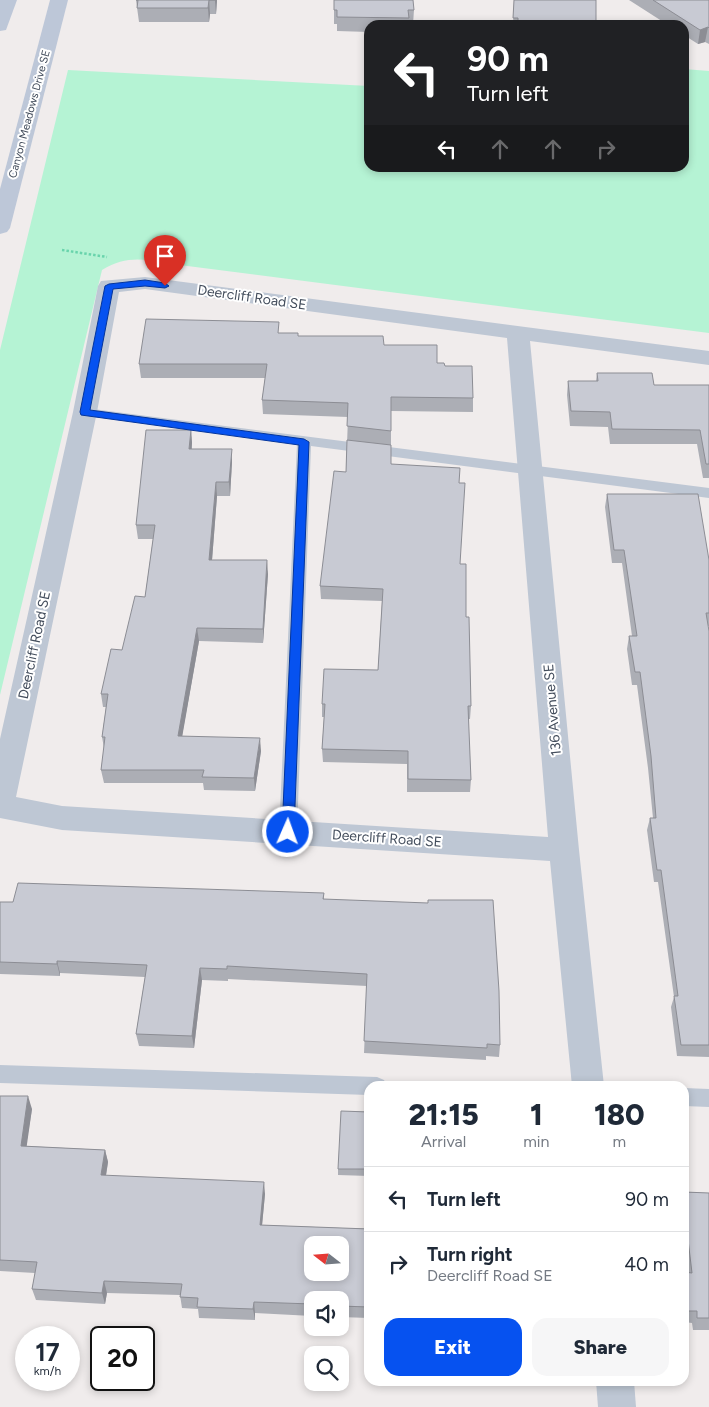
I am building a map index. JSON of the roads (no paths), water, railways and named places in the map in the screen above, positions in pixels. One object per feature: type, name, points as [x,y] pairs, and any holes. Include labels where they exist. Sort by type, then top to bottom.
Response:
[{"type":"street","points":[[0,26],[8,0]]},
{"type":"street","name":"Canyon Meadows Drive SE","points":[[0,228],[59,0]]},
{"type":"street","name":"Deercliff Road SE","points":[[564,850],[62,818],[0,804],[109,286],[145,283],[709,358]]},
{"type":"street","name":"136 Avenue SE","points":[[518,333],[564,850],[587,1081]]},
{"type":"street","points":[[615,1386],[617,1407]]},
{"type":"lane","points":[[84,412],[709,493]]},
{"type":"lane","points":[[288,832],[304,442]]},
{"type":"lane","points":[[0,1074],[364,1086]]},
{"type":"lane","points":[[689,1097],[709,1098]]}]
